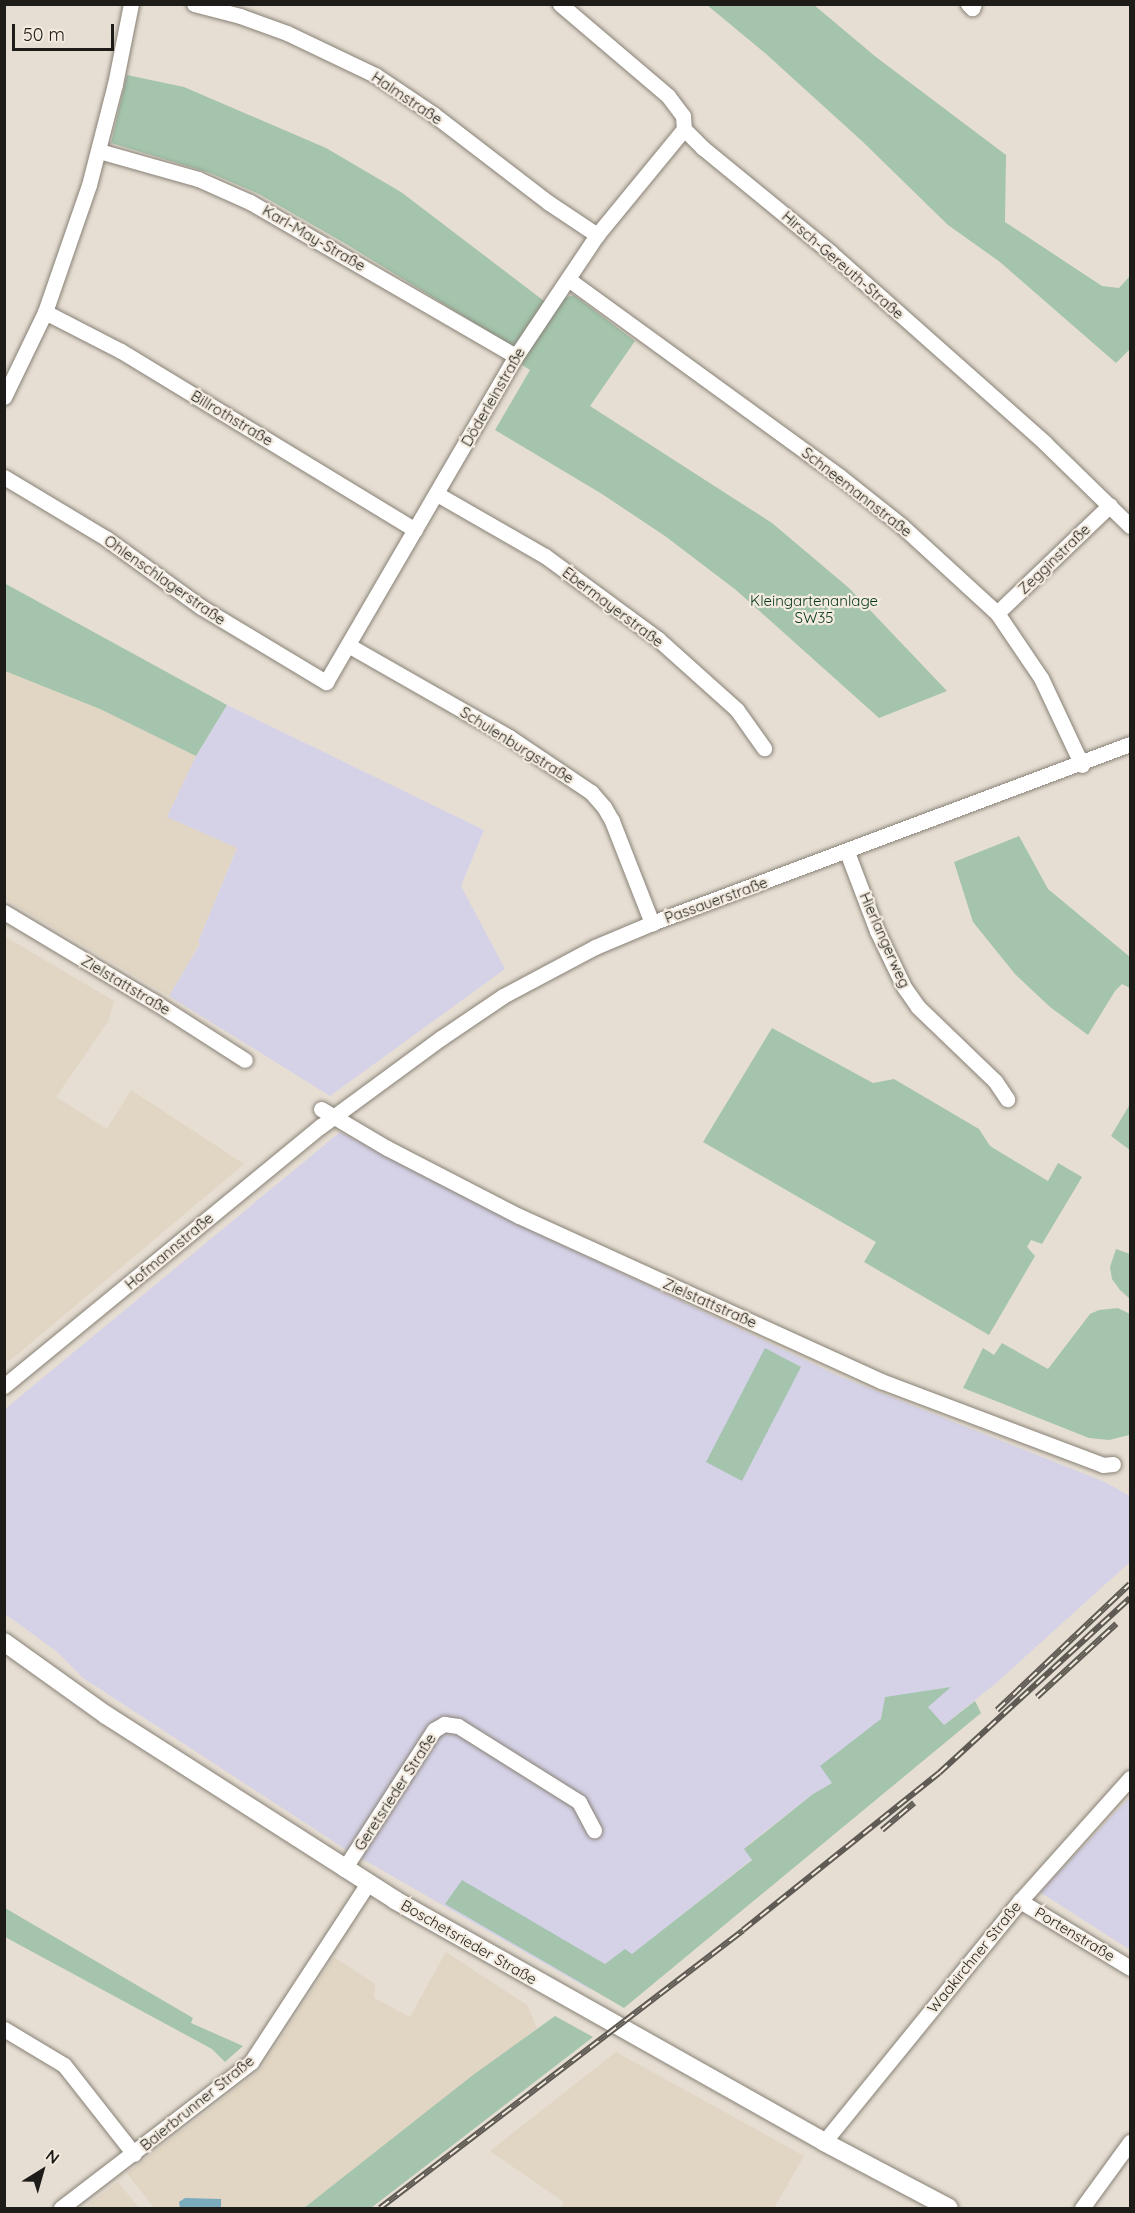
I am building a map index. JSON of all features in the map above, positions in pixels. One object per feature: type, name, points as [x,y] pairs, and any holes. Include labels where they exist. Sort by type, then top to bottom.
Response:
[{"type":"main road","name":"Boschetsrieder Straße","points":[[5,1644],[106,1715],[344,1869],[475,1947],[824,2142],[949,2208]]},
{"type":"street","points":[[4,397],[45,312],[99,151],[131,4]]},
{"type":"street","name":"Halmstraße","points":[[194,4],[240,16],[287,33],[375,75],[433,114],[549,203],[597,235]]},
{"type":"street","name":"Hirsch-Gereuth-Straße","points":[[560,4],[668,96],[683,116],[684,129],[838,259],[1131,526]]},
{"type":"street","points":[[968,4],[972,8],[974,4]]},
{"type":"street","name":"Döderleinstraße","points":[[326,682],[516,356],[597,235],[684,129]]},
{"type":"street","name":"Karl-May-Straße","points":[[99,151],[190,176],[250,202],[516,356]]},
{"type":"street","name":"Schneemannstraße","points":[[567,279],[839,476],[902,526],[998,613],[1041,678],[1082,765]]},
{"type":"street","name":"Billrothstraße","points":[[45,312],[121,351],[415,530]]},
{"type":"street","name":"Ohlenschlagerstraße","points":[[4,477],[107,539],[201,607],[326,682]]},
{"type":"street","name":"Ebermayerstraße","points":[[437,495],[545,556],[641,626],[730,703],[764,748]]},
{"type":"street","name":"Zegginstraße","points":[[998,613],[1110,505]]},
{"type":"street","name":"Schulenburgstraße","points":[[348,645],[509,737],[591,792],[612,821],[652,923]]},
{"type":"street","name":"Passauerstraße","points":[[327,1113],[503,996],[595,947],[652,923],[1082,765],[1131,744]]},
{"type":"street","name":"Hierlangerweg","points":[[847,852],[877,931],[904,987],[918,1007],[995,1081],[1007,1099]]},
{"type":"street","name":"Zielstattstraße","points":[[4,912],[153,1001],[245,1060]]},
{"type":"street","name":"Zielstattstraße","points":[[327,1113],[387,1148],[519,1216],[881,1381],[1103,1465],[1113,1464]]},
{"type":"street","name":"Hofmannstraße","points":[[4,1386],[327,1113]]},
{"type":"street","name":"Geretsrieder Straße","points":[[344,1869],[434,1730],[444,1724],[458,1726],[579,1802],[594,1830]]},
{"type":"street","name":"Waakirchner Straße","points":[[824,2142],[1020,1901],[1131,1778]]},
{"type":"street","name":"Baierbrunner Straße","points":[[61,2208],[134,2154],[246,2067],[258,2055],[368,1883]]},
{"type":"street","name":"Portenstraße","points":[[1020,1901],[1131,1968]]},
{"type":"street","points":[[4,2029],[64,2065],[134,2154]]},
{"type":"street","points":[[1082,2208],[1131,2142]]},
{"type":"shaded area","points":[[5,671],[100,709],[196,756],[167,817],[237,847],[198,942],[200,943],[169,996],[5,899]]},
{"type":"shaded area","points":[[227,705],[484,830],[461,886],[505,969],[330,1096],[169,996],[200,944],[198,942],[237,848],[167,817],[196,756]]},
{"type":"shaded area","points":[[4,936],[114,1001],[109,1020],[56,1097],[107,1129],[131,1090],[244,1164],[12,1359],[5,1361]]},
{"type":"shaded area","points":[[340,1132],[520,1225],[841,1377],[1105,1482],[1130,1496],[1130,1562],[995,1684],[944,1725],[928,1707],[832,1783],[813,1794],[749,1844],[752,1859],[589,1989],[345,1849],[83,1678],[56,1651],[5,1614],[5,1409]]},
{"type":"shaded area","points":[[1130,1797],[1130,1950],[1040,1892]]},
{"type":"shaded area","points":[[446,1952],[527,2005],[537,2028],[304,2208],[154,2208],[127,2173],[260,2070],[334,1957],[375,1984],[374,1998],[410,2017]]},
{"type":"shaded area","points":[[616,2052],[804,2156],[774,2208],[561,2208],[564,2202],[490,2151]]},
{"type":"shaded area","points":[[118,2182],[139,2208],[83,2208]]},
{"type":"green space","points":[[707,5],[814,5],[876,57],[1006,155],[1005,222],[1102,286],[1119,288],[1130,276],[1130,349],[1116,363],[1000,262],[948,225],[863,142],[765,53]]},
{"type":"green space","points":[[127,75],[184,87],[326,148],[401,192],[548,304],[520,344],[512,346],[346,244],[259,194],[210,173],[111,143]]},
{"type":"green space","name":"Kleingartenanlage SW35","points":[[574,295],[635,341],[590,406],[772,523],[849,588],[947,691],[879,718],[736,590],[665,536],[602,494],[495,430],[530,370],[519,363],[564,298]]},
{"type":"green space","points":[[4,583],[227,705],[196,756],[100,709],[5,671]]},
{"type":"green space","points":[[1019,836],[1048,889],[1130,957],[1130,988],[1122,984],[1115,991],[1088,1035],[1050,1007],[1015,974],[973,922],[954,862]]},
{"type":"green space","points":[[772,1028],[873,1083],[894,1079],[979,1129],[990,1146],[1048,1181],[1058,1163],[1082,1177],[1042,1244],[1031,1240],[1027,1247],[1035,1256],[989,1335],[864,1262],[876,1242],[703,1142]]},
{"type":"green space","points":[[1130,1104],[1130,1150],[1111,1136]]},
{"type":"green space","points":[[1116,1249],[1130,1254],[1130,1299],[1112,1279],[1110,1267]]},
{"type":"green space","points":[[1118,1308],[1130,1314],[1129,1435],[1109,1440],[1089,1438],[963,1388],[983,1348],[994,1355],[1002,1343],[1048,1369],[1090,1314],[1099,1310]]},
{"type":"green space","points":[[765,1348],[801,1367],[742,1481],[706,1462]]},
{"type":"green space","points":[[951,1687],[928,1707],[944,1725],[975,1701],[981,1713],[624,2008],[445,1904],[462,1880],[605,1964],[625,1949],[632,1954],[752,1860],[744,1849],[813,1794],[832,1783],[820,1766],[881,1719],[885,1697]]},
{"type":"green space","points":[[5,1908],[193,2018],[191,2023],[243,2046],[225,2062],[212,2049],[5,1937]]},
{"type":"green space","points":[[555,2016],[593,2037],[371,2208],[304,2208],[473,2075]]},
{"type":"water","points":[[185,2198],[221,2199],[221,2208],[180,2208],[179,2202]]},
{"type":"railway","points":[[997,1710],[1130,1584]]},
{"type":"railway","points":[[380,2208],[743,1930],[939,1773],[1130,1598]]},
{"type":"railway","points":[[1037,1697],[1116,1624]]},
{"type":"railway","points":[[882,1830],[914,1803]]}]
